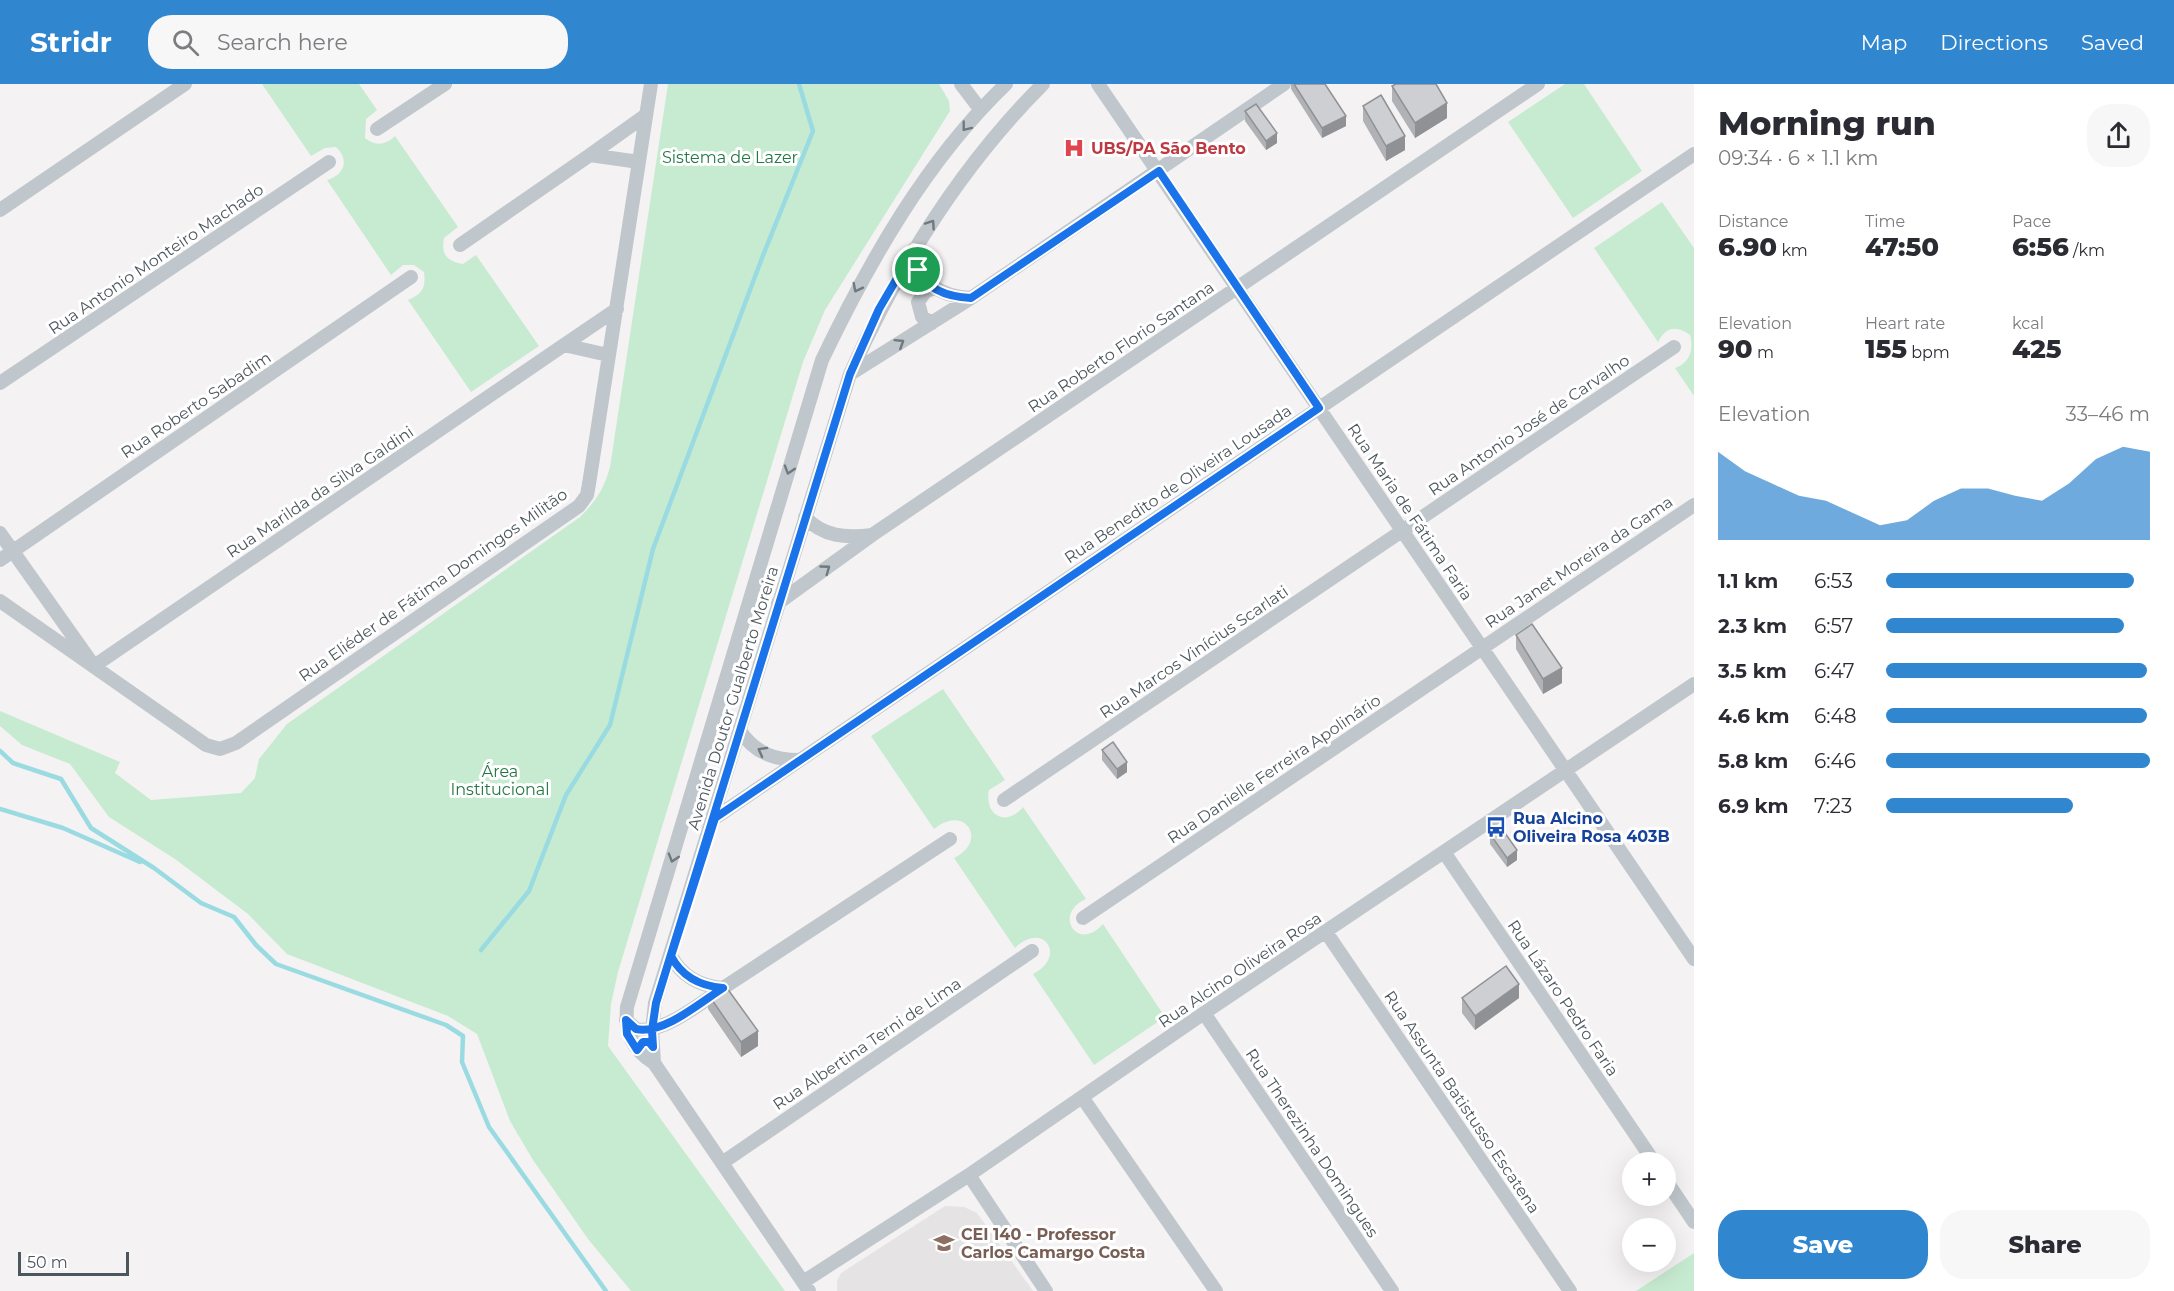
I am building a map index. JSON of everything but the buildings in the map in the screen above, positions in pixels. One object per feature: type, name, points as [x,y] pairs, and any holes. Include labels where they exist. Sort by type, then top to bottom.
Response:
[{"type":"street","points":[[0,210],[185,84]]},
{"type":"street","points":[[377,129],[444,84]]},
{"type":"street","name":"Rua Eliéder de Fátima Domingos Militão","points":[[94,666],[206,746],[220,749],[236,743],[579,506],[586,495],[651,84]]},
{"type":"street","points":[[961,84],[980,109]]},
{"type":"street","name":"Avenida Doutor Gualberto Moreira","points":[[627,1027],[627,1007],[822,360],[859,284],[915,194],[980,109],[1006,84]]},
{"type":"street","name":"Avenida Doutor Gualberto Moreira","points":[[654,1064],[652,1030],[656,1003],[715,818],[778,603],[850,374],[879,309],[914,249],[982,150],[1043,84]]},
{"type":"street","name":"Rua Maria de Fátima Faria","points":[[1098,84],[1239,287],[1694,959]]},
{"type":"street","points":[[850,374],[971,298],[1284,84]]},
{"type":"street","name":"Rua Roberto Florio Santana","points":[[778,603],[872,535],[1538,84]]},
{"type":"street","points":[[460,245],[646,116]]},
{"type":"street","name":"Rua Benedito de Oliveira Lousada","points":[[715,818],[1694,154]]},
{"type":"street","points":[[590,155],[639,162]]},
{"type":"street","name":"Rua Antonio Monteiro Machado","points":[[0,383],[330,162]]},
{"type":"street","points":[[914,249],[920,274],[933,288],[952,297],[971,298]]},
{"type":"street","name":"Rua Roberto Sabadim","points":[[0,560],[411,278]]},
{"type":"street","points":[[932,323],[922,317],[918,302],[925,292],[933,288]]},
{"type":"street","name":"Rua Marilda da Silva Galdini","points":[[94,666],[616,309]]},
{"type":"street","points":[[564,345],[608,355]]},
{"type":"street","name":"Rua Antonio José de Carvalho","points":[[1403,531],[1674,347]]},
{"type":"street","name":"Rua Janet Moreira da Gama","points":[[1483,647],[1694,505]]},
{"type":"street","points":[[805,517],[812,525],[835,535],[872,535]]},
{"type":"street","name":"Rua Marcos Vinícius Scarlati","points":[[1004,800],[1403,531]]},
{"type":"street","points":[[0,533],[94,666]]},
{"type":"street","points":[[0,601],[94,666]]},
{"type":"street","name":"Rua Danielle Ferreira Apolinário","points":[[1083,918],[1483,647]]},
{"type":"street","name":"Rua Alcino Oliveira Rosa","points":[[806,1287],[1204,1013],[1567,769],[1692,691]]},
{"type":"street","points":[[741,730],[750,744],[764,754],[781,760],[800,760]]},
{"type":"street","points":[[627,1027],[652,1030],[666,1024],[950,839]]},
{"type":"street","name":"Rua Lázaro Pedro Faria","points":[[1444,852],[1647,1152]]},
{"type":"street","name":"Rua Assunta Batistusso Escatena","points":[[1326,932],[1570,1291]]},
{"type":"street","name":"Rua Albertina Terni de Lima","points":[[722,1163],[1032,951]]},
{"type":"street","points":[[671,956],[675,964],[694,981],[706,987],[723,988]]},
{"type":"street","name":"Rua Therezinha Domingues","points":[[1204,1013],[1392,1291]]},
{"type":"street","points":[[627,1027],[637,1050],[654,1064],[806,1287]]},
{"type":"street","points":[[637,1050],[643,1042],[649,1042],[653,1047]]},
{"type":"street","points":[[1082,1097],[1216,1291]]},
{"type":"street","points":[[969,1175],[1046,1291]]},
{"type":"street","points":[[1676,1195],[1694,1222]]},
{"type":"shaded area","name":"CEI 140 - Professor Carlos Camargo Costa","points":[[945,1206],[964,1207],[977,1213],[1033,1291],[837,1291],[837,1281],[841,1273]]},
{"type":"green space","points":[[262,84],[359,84],[377,110],[366,119],[365,138],[380,144],[388,142],[395,136],[458,227],[444,238],[443,248],[446,256],[452,261],[463,264],[476,255],[539,346],[471,392],[408,300],[422,289],[424,272],[414,265],[403,265],[391,275],[327,180],[341,171],[344,162],[340,152],[336,147],[325,148],[311,156]]},
{"type":"green space","name":"Área Institucional","points":[[668,84],[939,84],[949,101],[950,111],[825,310],[803,362],[618,972],[611,1004],[608,1046],[785,1291],[631,1291],[588,1239],[533,1160],[510,1121],[477,1034],[448,1016],[287,954],[248,914],[175,859],[109,817],[70,764],[22,745],[0,726],[0,711],[120,762],[115,773],[151,800],[241,793],[255,778],[259,759],[287,724],[580,517],[599,494],[610,467]]},
{"type":"green space","points":[[1565,84],[1584,84],[1642,171],[1573,218],[1508,122]]},
{"type":"green space","points":[[1662,202],[1694,248],[1694,396],[1675,368],[1684,363],[1690,355],[1690,335],[1672,329],[1664,333],[1658,342],[1594,248]]},
{"type":"green space","points":[[943,689],[1005,780],[989,790],[988,799],[993,812],[998,816],[1010,817],[1023,807],[1086,899],[1071,913],[1072,928],[1078,933],[1085,934],[1094,932],[1103,924],[1165,1017],[1094,1065],[1033,974],[1043,967],[1049,958],[1048,944],[1042,939],[1035,938],[1025,940],[1015,948],[954,858],[970,843],[969,827],[955,820],[945,822],[934,829],[871,736]]},
{"type":"green space","points":[[1694,1253],[1694,1291],[1636,1291],[1665,1272],[1676,1272],[1676,1265]]},
{"type":"waterway","points":[[481,950],[529,891],[566,795],[610,725],[653,549],[762,258],[813,131],[799,84]]},
{"type":"waterway","points":[[0,751],[13,763],[61,779],[91,828],[154,868],[201,903],[234,917],[256,945],[276,964],[446,1025],[463,1036],[462,1062],[489,1127],[606,1291]]},
{"type":"waterway","points":[[0,809],[63,828],[140,862]]},
{"type":"place","name":"UBS/PA São Bento","points":[[1074,148]]},
{"type":"place","name":"Rua Alcino Oliveira Rosa 403B","points":[[1496,827]]},
{"type":"place","name":"CEI 140 - Professor Carlos Camargo Costa","points":[[944,1243]]},
{"type":"route","points":[[918,270],[914,249],[879,309],[850,374],[778,603],[715,818],[656,1003],[653,1015],[652,1030],[653,1047],[649,1042],[643,1042],[639,1044],[637,1050],[627,1034],[626,1020],[636,1029],[652,1030],[666,1024],[723,988],[706,987],[694,981],[675,964],[671,956],[715,818],[1319,408],[1159,171],[971,298],[952,297],[940,292],[933,288],[918,270]]},
{"type":"park label","name":"Sistema de Lazer","points":[[730,157]]}]
